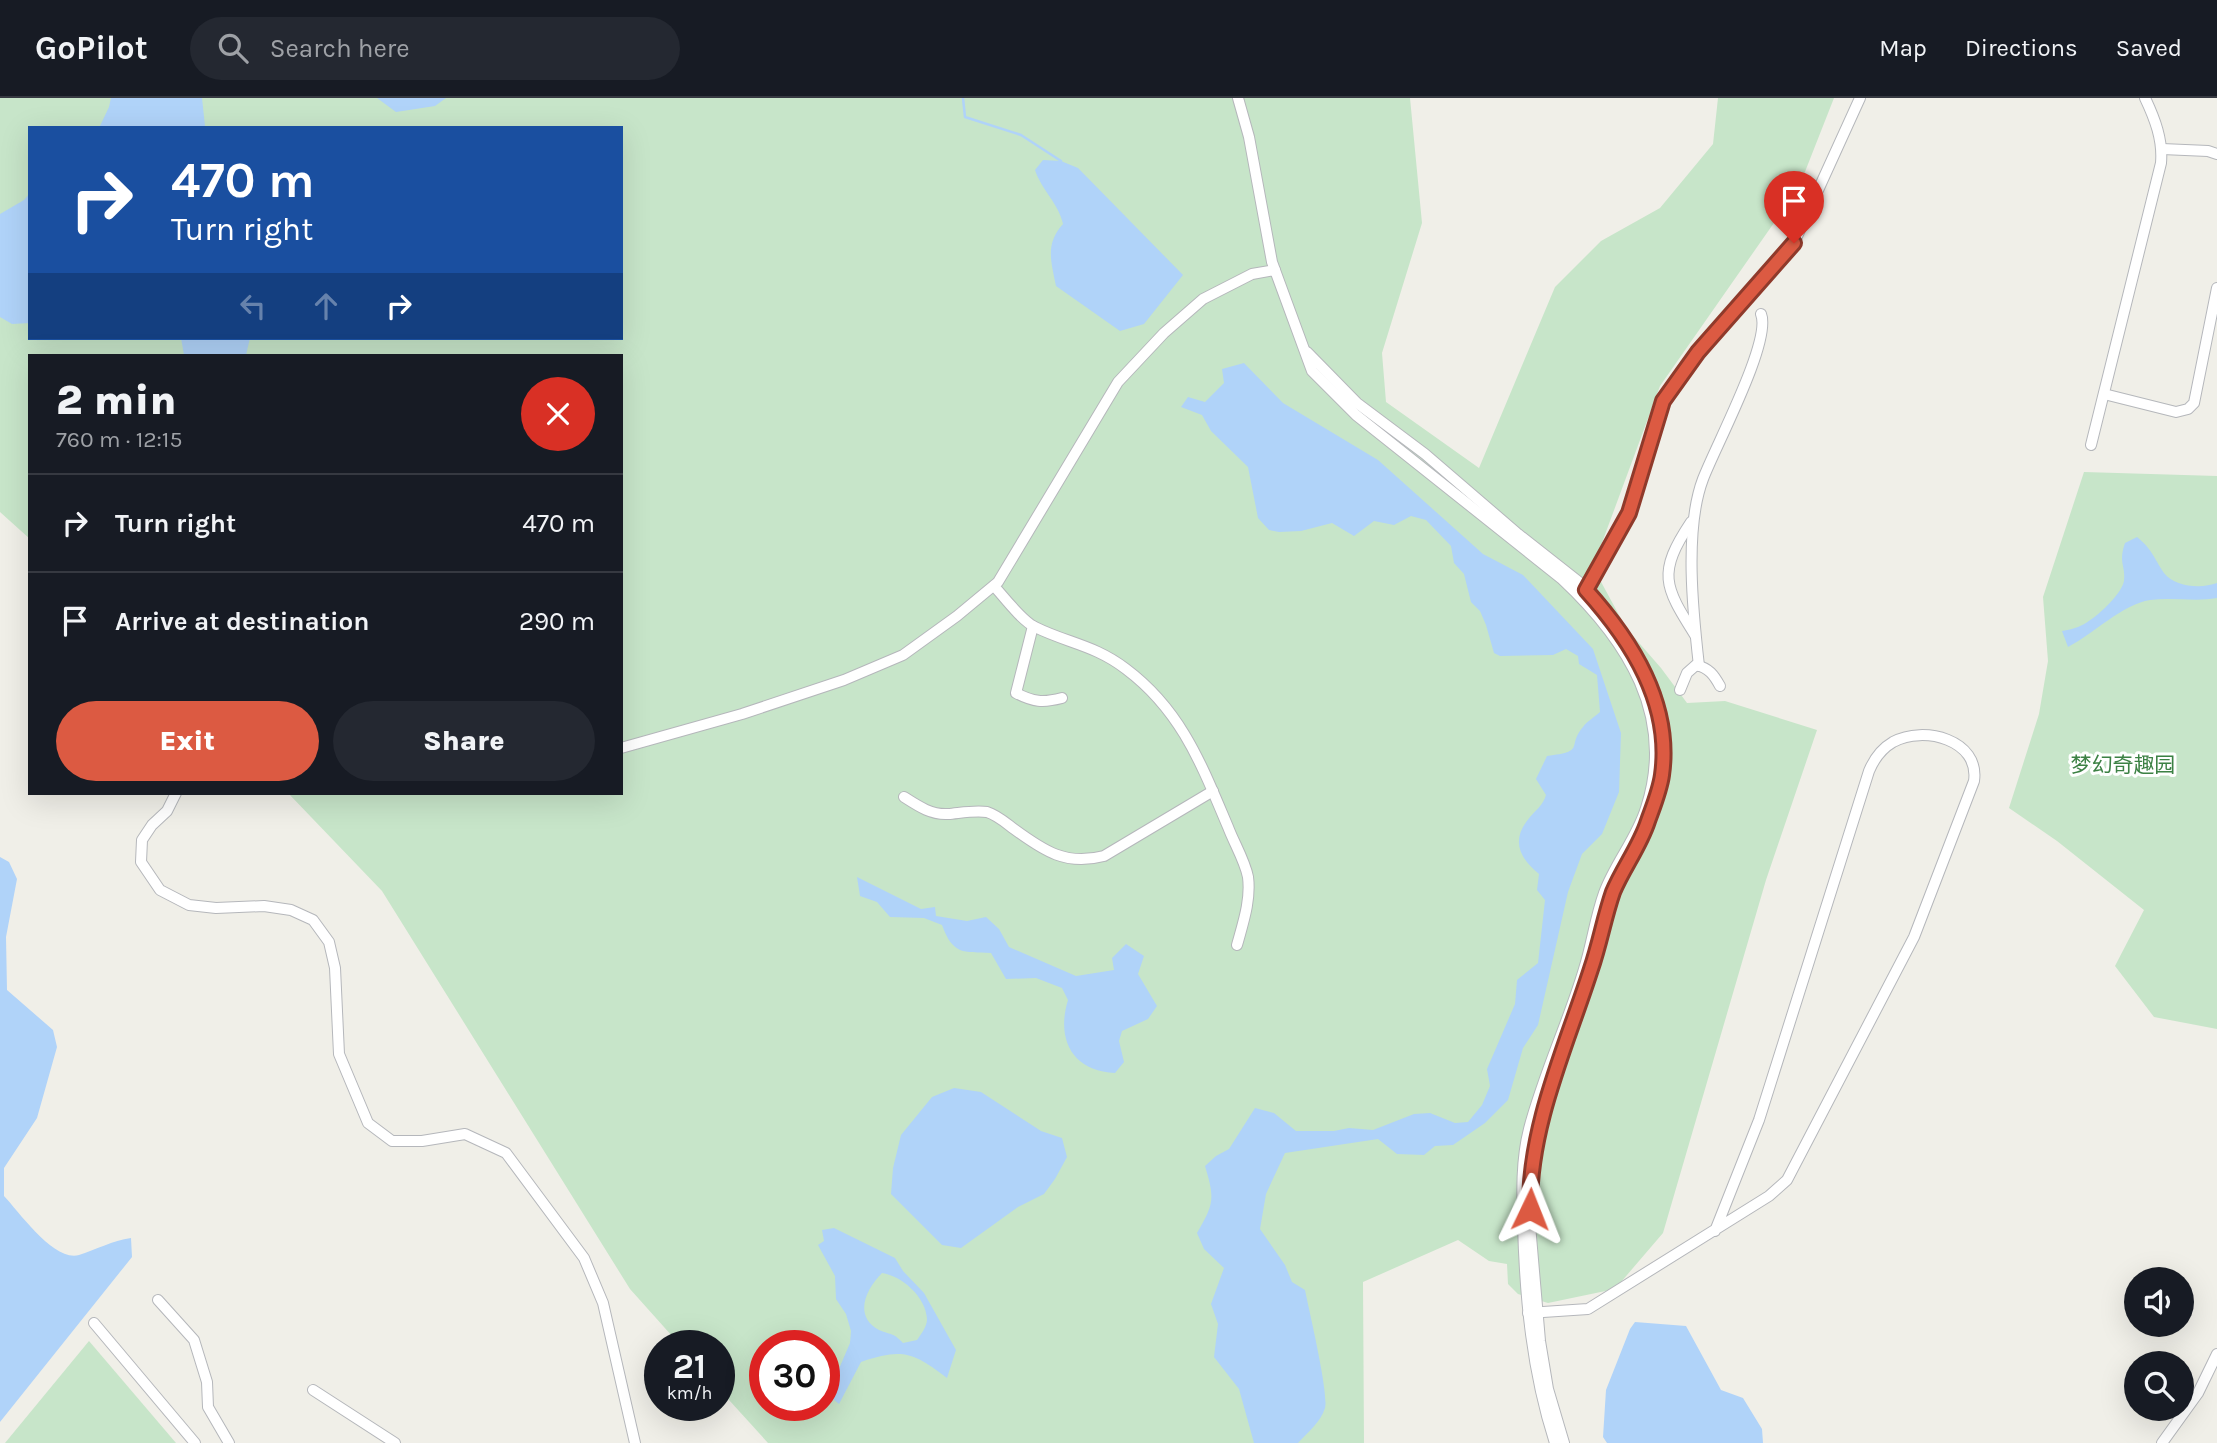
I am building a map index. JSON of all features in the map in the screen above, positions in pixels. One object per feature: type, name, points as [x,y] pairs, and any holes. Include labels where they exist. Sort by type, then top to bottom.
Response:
[{"type":"street","points":[[1238,98],[1249,137],[1275,270],[1312,371],[1356,415],[1584,594],[1640,680],[1648,699],[1657,759],[1654,780],[1646,810],[1608,882],[1596,914],[1585,967],[1529,1130],[1522,1176],[1533,1313],[1564,1443]]},
{"type":"street","points":[[1584,594],[1629,513],[1663,401],[1698,352],[1794,243],[1860,98]]},
{"type":"street","points":[[2091,445],[2161,163],[2162,149],[2158,131],[2145,98]]},
{"type":"street","points":[[2162,149],[2208,151],[2217,154]]},
{"type":"street","points":[[623,747],[742,714],[844,680],[903,655],[957,616],[998,582],[1118,382],[1164,333],[1203,299],[1252,274],[1275,270]]},
{"type":"street","points":[[2104,394],[2176,412],[2188,409],[2194,403],[2217,288]]},
{"type":"street","points":[[1699,666],[1695,635],[1693,519],[1702,481],[1751,369],[1764,322],[1761,314]]},
{"type":"street","points":[[1693,519],[1679,541],[1670,566],[1668,586],[1695,635]]},
{"type":"street","points":[[993,586],[1033,626],[1111,658],[1156,694],[1178,721],[1197,752],[1248,875],[1248,902],[1237,945]]},
{"type":"street","points":[[1033,626],[1016,693],[1031,701],[1045,702],[1062,698]]},
{"type":"street","points":[[1680,690],[1687,673],[1696,665],[1714,674],[1720,687]]},
{"type":"street","points":[[1533,1313],[1588,1308],[1715,1231],[1769,1196],[1787,1180],[1914,937],[1975,781],[1976,768],[1970,756],[1949,740],[1936,735],[1905,736],[1879,753],[1869,771],[1759,1120],[1715,1231]]},
{"type":"street","points":[[904,797],[925,810],[945,814],[986,812],[1051,853],[1070,859],[1089,860],[1104,856],[1213,791]]},
{"type":"street","points":[[175,795],[167,811],[152,825],[142,840],[141,862],[160,890],[189,905],[216,908],[264,906],[291,910],[313,920],[329,942],[335,968],[339,1054],[368,1123],[391,1141],[422,1141],[465,1135],[506,1153],[584,1258],[603,1303],[635,1443]]},
{"type":"street","points":[[158,1300],[194,1340],[207,1382],[208,1407],[229,1443]]},
{"type":"street","points":[[1533,1313],[1530,1337],[1540,1393],[1555,1443]]},
{"type":"street","points":[[94,1323],[195,1443]]},
{"type":"street","points":[[2162,1443],[2198,1393],[2217,1354]]},
{"type":"street","points":[[313,1390],[394,1443]]},
{"type":"green space","points":[[0,98],[1410,98],[1422,223],[1382,353],[1386,402],[1479,468],[1555,287],[1601,241],[1660,208],[1713,144],[1718,98],[1834,98],[1799,187],[1660,386],[1593,567],[1626,628],[1687,703],[1725,701],[1817,730],[1766,880],[1663,1233],[1615,1289],[1548,1303],[1518,1294],[1508,1284],[1507,1264],[1489,1261],[1458,1240],[1363,1282],[1364,1443],[768,1443],[735,1407],[735,1330],[667,1330],[630,1289],[382,891],[290,795],[623,795],[623,354],[28,354],[28,537],[0,512]]},
{"type":"green space","name":"梦幻奇趣园","points":[[2084,472],[2217,476],[2217,1029],[2154,1017],[2115,966],[2144,910],[2057,841],[2009,808],[2039,714],[2048,661],[2043,597]]},
{"type":"green space","points":[[89,1341],[176,1443],[5,1443]]},
{"type":"water","points":[[111,98],[202,98],[205,126],[100,126]]},
{"type":"water","points":[[377,98],[446,98],[435,106],[396,112]]},
{"type":"water","points":[[1043,160],[1061,161],[1078,168],[1183,275],[1144,324],[1120,331],[1056,286],[1051,253],[1057,231],[1063,224],[1035,170]]},
{"type":"water","points":[[28,195],[28,323],[12,324],[0,317],[0,214]]},
{"type":"water","points":[[181,340],[250,340],[246,354],[184,354]]},
{"type":"water","points":[[1244,363],[1283,403],[1378,460],[1483,554],[1523,575],[1593,649],[1621,733],[1619,792],[1602,834],[1582,854],[1568,892],[1538,1025],[1523,1048],[1508,1100],[1485,1123],[1453,1145],[1435,1146],[1424,1155],[1397,1154],[1378,1139],[1285,1153],[1266,1194],[1260,1229],[1285,1265],[1292,1282],[1305,1290],[1324,1386],[1323,1413],[1298,1443],[1254,1443],[1239,1389],[1214,1357],[1218,1324],[1211,1304],[1224,1268],[1204,1249],[1197,1233],[1211,1201],[1205,1166],[1229,1149],[1255,1108],[1274,1113],[1296,1131],[1334,1131],[1349,1128],[1373,1130],[1414,1114],[1430,1113],[1455,1123],[1468,1122],[1482,1105],[1490,1086],[1487,1069],[1515,1004],[1517,980],[1538,963],[1545,900],[1537,890],[1539,874],[1526,861],[1519,840],[1524,825],[1546,795],[1536,779],[1547,756],[1571,750],[1583,727],[1600,712],[1597,675],[1579,664],[1578,656],[1566,649],[1553,655],[1500,656],[1494,653],[1480,611],[1471,602],[1464,574],[1454,563],[1451,546],[1426,520],[1411,516],[1394,525],[1374,521],[1354,536],[1332,523],[1301,531],[1269,530],[1258,518],[1248,467],[1211,431],[1202,415],[1181,407],[1188,397],[1205,402],[1224,383],[1222,369]]},
{"type":"water","points":[[2137,537],[2169,578],[2189,586],[2217,583],[2217,598],[2158,599],[2140,603],[2119,613],[2068,647],[2062,631],[2091,620],[2118,594],[2124,581],[2122,555],[2125,543]]},
{"type":"water","points":[[0,857],[9,862],[17,879],[6,937],[7,990],[53,1030],[57,1047],[37,1118],[4,1168],[4,1196],[38,1234],[59,1251],[79,1255],[131,1238],[132,1257],[0,1422]]},
{"type":"water","points":[[857,877],[921,909],[935,907],[936,916],[967,921],[986,917],[999,929],[1009,947],[1076,976],[1114,970],[1112,958],[1126,944],[1144,956],[1138,974],[1157,1006],[1148,1019],[1122,1031],[1119,1041],[1124,1062],[1115,1073],[1088,1066],[1078,1059],[1066,1040],[1064,1028],[1068,1000],[1062,988],[1036,978],[1006,979],[991,953],[960,950],[950,942],[942,925],[924,918],[890,917],[877,902],[860,896]]},
{"type":"water","points":[[954,1088],[981,1092],[1041,1131],[1062,1138],[1067,1157],[1044,1194],[1018,1207],[961,1248],[942,1245],[891,1194],[893,1168],[901,1135],[932,1097]]},
{"type":"water","points":[[834,1228],[895,1258],[903,1271],[924,1293],[956,1350],[947,1378],[916,1358],[887,1355],[861,1362],[840,1402],[840,1366],[850,1343],[851,1331],[846,1314],[836,1299],[835,1276],[818,1245],[824,1241],[822,1230]],"holes":[[[882,1273],[897,1278],[918,1296],[927,1319],[917,1340],[903,1343],[894,1335],[871,1324],[864,1310],[867,1294]]]},
{"type":"water","points":[[1635,1322],[1686,1326],[1721,1390],[1743,1398],[1762,1429],[1763,1443],[1607,1443],[1603,1437],[1606,1390]]},
{"type":"waterway","points":[[963,98],[965,117],[1021,135],[1061,161]]},
{"type":"route","points":[[1530,1209],[1537,1136],[1593,965],[1604,919],[1615,888],[1647,824],[1662,778],[1664,757],[1655,696],[1645,672],[1601,607],[1586,590],[1629,513],[1663,401],[1698,352],[1794,243]]}]
